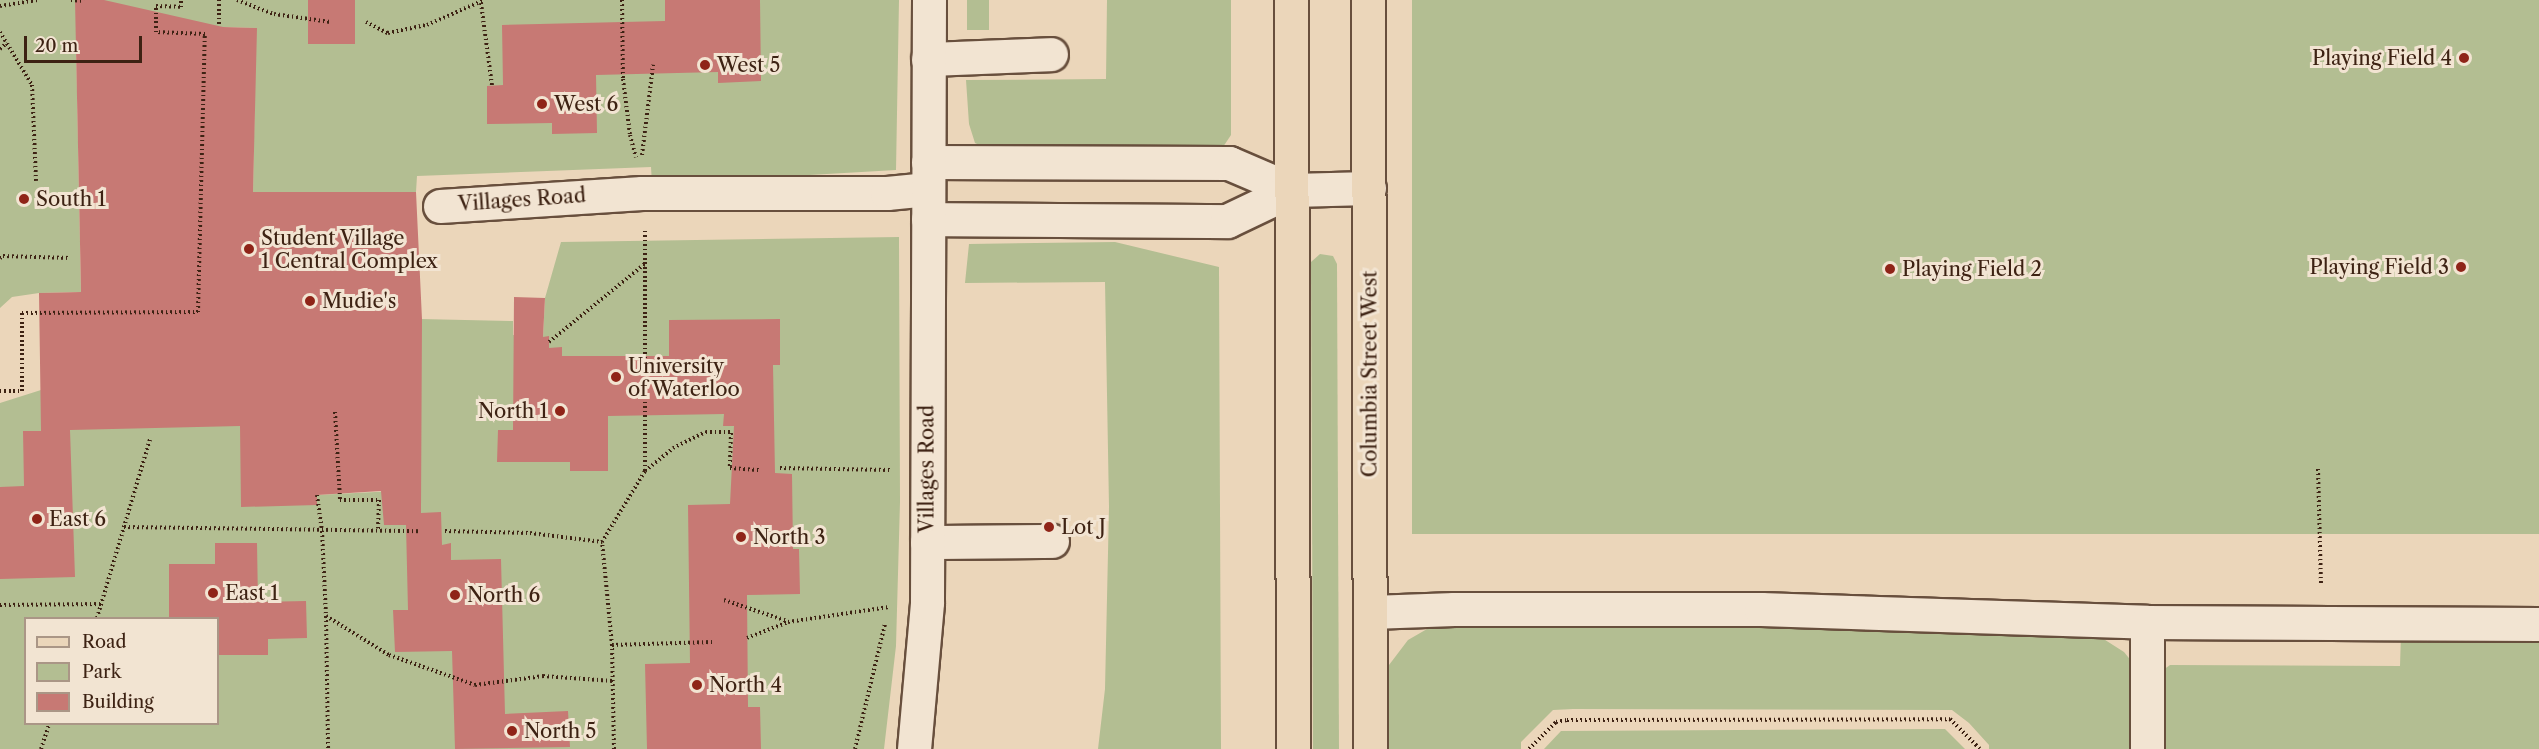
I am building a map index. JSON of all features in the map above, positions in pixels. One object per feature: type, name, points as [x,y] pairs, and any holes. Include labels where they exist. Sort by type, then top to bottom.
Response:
[{"type":"main road","points":[[1291,0],[1293,749]]},
{"type":"main road","name":"Columbia Street West","points":[[1368,0],[1370,749]]},
{"type":"lane","name":"Villages Road","points":[[914,749],[927,602],[929,0]]},
{"type":"lane","points":[[928,59],[1051,54]]},
{"type":"lane","points":[[928,190],[1229,163],[1292,190]]},
{"type":"lane","name":"Villages Road","points":[[440,206],[642,186],[886,193],[928,190]]},
{"type":"lane","points":[[928,190],[1227,221],[1292,190],[1369,188]]},
{"type":"lane","points":[[927,542],[1052,541]]},
{"type":"lane","points":[[1371,612],[1454,609],[1761,609],[2147,622],[2539,624]]},
{"type":"lane","points":[[2147,622],[2147,749]]},
{"type":"path","points":[[0,6],[38,0]]},
{"type":"path","points":[[71,0],[84,1]]},
{"type":"path","points":[[0,390],[22,391],[22,313],[198,312],[205,34],[156,32],[156,6],[181,7],[181,0]]},
{"type":"path","points":[[219,0],[219,27]]},
{"type":"path","points":[[237,0],[274,14],[330,22]]},
{"type":"path","points":[[622,0],[623,79],[630,135],[642,186]]},
{"type":"path","points":[[366,22],[388,33],[427,25],[482,1],[492,86]]},
{"type":"path","points":[[0,32],[33,85],[36,181]]},
{"type":"path","points":[[0,49],[7,43]]},
{"type":"path","points":[[645,471],[647,262],[642,149],[653,65]]},
{"type":"path","points":[[0,258],[3,256],[70,258]]},
{"type":"path","points":[[549,342],[647,262]]},
{"type":"path","points":[[335,412],[340,501],[379,500],[378,530]]},
{"type":"path","points":[[614,749],[612,645],[602,542],[645,471],[673,448],[706,432],[732,433],[730,468],[761,470]]},
{"type":"path","points":[[97,617],[150,439]]},
{"type":"path","points":[[780,468],[927,471]]},
{"type":"path","points":[[2318,469],[2322,623]]},
{"type":"path","points":[[317,495],[322,531],[326,616],[328,749]]},
{"type":"path","points":[[124,527],[421,531]]},
{"type":"path","points":[[444,531],[530,533],[602,542]]},
{"type":"path","points":[[724,600],[788,622]]},
{"type":"path","points":[[747,638],[788,622],[927,602]]},
{"type":"path","points":[[0,604],[102,604]]},
{"type":"path","points":[[855,749],[889,607]]},
{"type":"path","points":[[326,616],[389,655],[474,685],[543,676],[613,681]]},
{"type":"path","points":[[612,645],[712,642]]},
{"type":"path","points":[[1529,749],[1556,722],[1567,720],[1950,719],[1980,749]]},
{"type":"path","points":[[41,749],[48,725]]},
{"type":"green space","points":[[0,0],[899,0],[896,170],[652,184],[651,167],[417,176],[416,192],[253,192],[256,28],[219,27],[98,49],[76,42],[81,292],[39,293],[12,297],[0,308]]},
{"type":"green space","points":[[967,0],[989,0],[989,30],[967,30]]},
{"type":"green space","points":[[1107,0],[1231,0],[1231,135],[1223,147],[992,151],[975,143],[969,124],[966,80],[1106,79]]},
{"type":"green space","points":[[1412,0],[2539,0],[2539,534],[1412,534]]},
{"type":"green space","points":[[899,237],[900,502],[896,646],[884,749],[0,749],[0,403],[41,390],[240,426],[317,495],[414,490],[421,487],[420,319],[513,321],[513,335],[543,337],[545,298],[561,242]]},
{"type":"green space","points":[[1115,242],[1219,267],[1221,749],[1098,749],[1105,689],[1109,507],[1105,282],[965,283],[969,244]]},
{"type":"green space","points":[[1320,254],[1333,256],[1337,264],[1339,749],[1313,749],[1311,262]]},
{"type":"green space","points":[[2044,624],[2102,638],[2124,652],[2137,668],[2136,749],[1989,749],[1989,745],[1969,723],[1952,710],[1573,709],[1553,710],[1521,742],[1521,749],[1389,749],[1389,665],[1408,640],[1434,625]]},
{"type":"green space","points":[[2401,634],[2539,635],[2539,749],[2158,749],[2159,673],[2170,665],[2400,666]]},
{"type":"green space","points":[[1945,729],[1965,749],[1544,749],[1561,731]]},
{"type":"building","name":"Student Village 1 Central Complex","points":[[75,0],[104,0],[223,27],[257,28],[253,192],[416,192],[422,319],[421,513],[441,512],[442,545],[451,543],[451,560],[501,559],[505,714],[568,711],[570,747],[455,749],[452,651],[395,652],[393,610],[408,610],[406,525],[384,525],[381,491],[317,495],[317,505],[241,507],[240,426],[70,430],[75,577],[0,579],[0,487],[24,486],[23,431],[41,431],[39,293],[81,292]]},
{"type":"building","points":[[308,0],[355,0],[355,44],[308,44]]},
{"type":"building","points":[[665,0],[760,0],[761,81],[718,83],[718,72],[596,75],[597,133],[552,134],[552,123],[487,124],[487,86],[503,85],[502,25],[665,21]]},
{"type":"building","points":[[514,297],[545,298],[543,337],[549,336],[549,348],[562,347],[562,356],[669,356],[669,320],[780,319],[780,365],[773,365],[775,473],[792,474],[793,549],[799,549],[800,594],[747,595],[748,707],[760,707],[761,749],[647,749],[645,664],[690,663],[688,505],[730,504],[734,426],[723,426],[724,414],[608,416],[608,471],[570,471],[570,462],[497,462],[498,430],[513,430]]},
{"type":"building","name":"East 1","points":[[215,543],[257,543],[258,602],[306,601],[307,638],[268,639],[268,655],[219,655],[219,617],[169,617],[169,564],[215,564]]},
{"type":"place","name":"Playing Field 4","points":[[2464,58]]},
{"type":"place","name":"West 5","points":[[705,65]]},
{"type":"place","name":"West 6","points":[[542,104]]},
{"type":"place","name":"South 1","points":[[24,199]]},
{"type":"place","name":"Student Village 1 Central Complex","points":[[249,249]]},
{"type":"place","name":"Playing Field 3","points":[[2461,267]]},
{"type":"place","name":"Playing Field 2","points":[[1890,269]]},
{"type":"place","name":"Mudie's","points":[[310,301]]},
{"type":"place","name":"University of Waterloo","points":[[616,377]]},
{"type":"place","name":"North 1","points":[[560,411]]},
{"type":"place","name":"East 6","points":[[37,519]]},
{"type":"place","name":"Lot J","points":[[1049,527]]},
{"type":"place","name":"North 3","points":[[741,537]]},
{"type":"place","name":"East 1","points":[[213,593]]},
{"type":"place","name":"North 6","points":[[455,595]]},
{"type":"place","name":"North 4","points":[[697,685]]},
{"type":"place","name":"North 5","points":[[512,731]]}]
